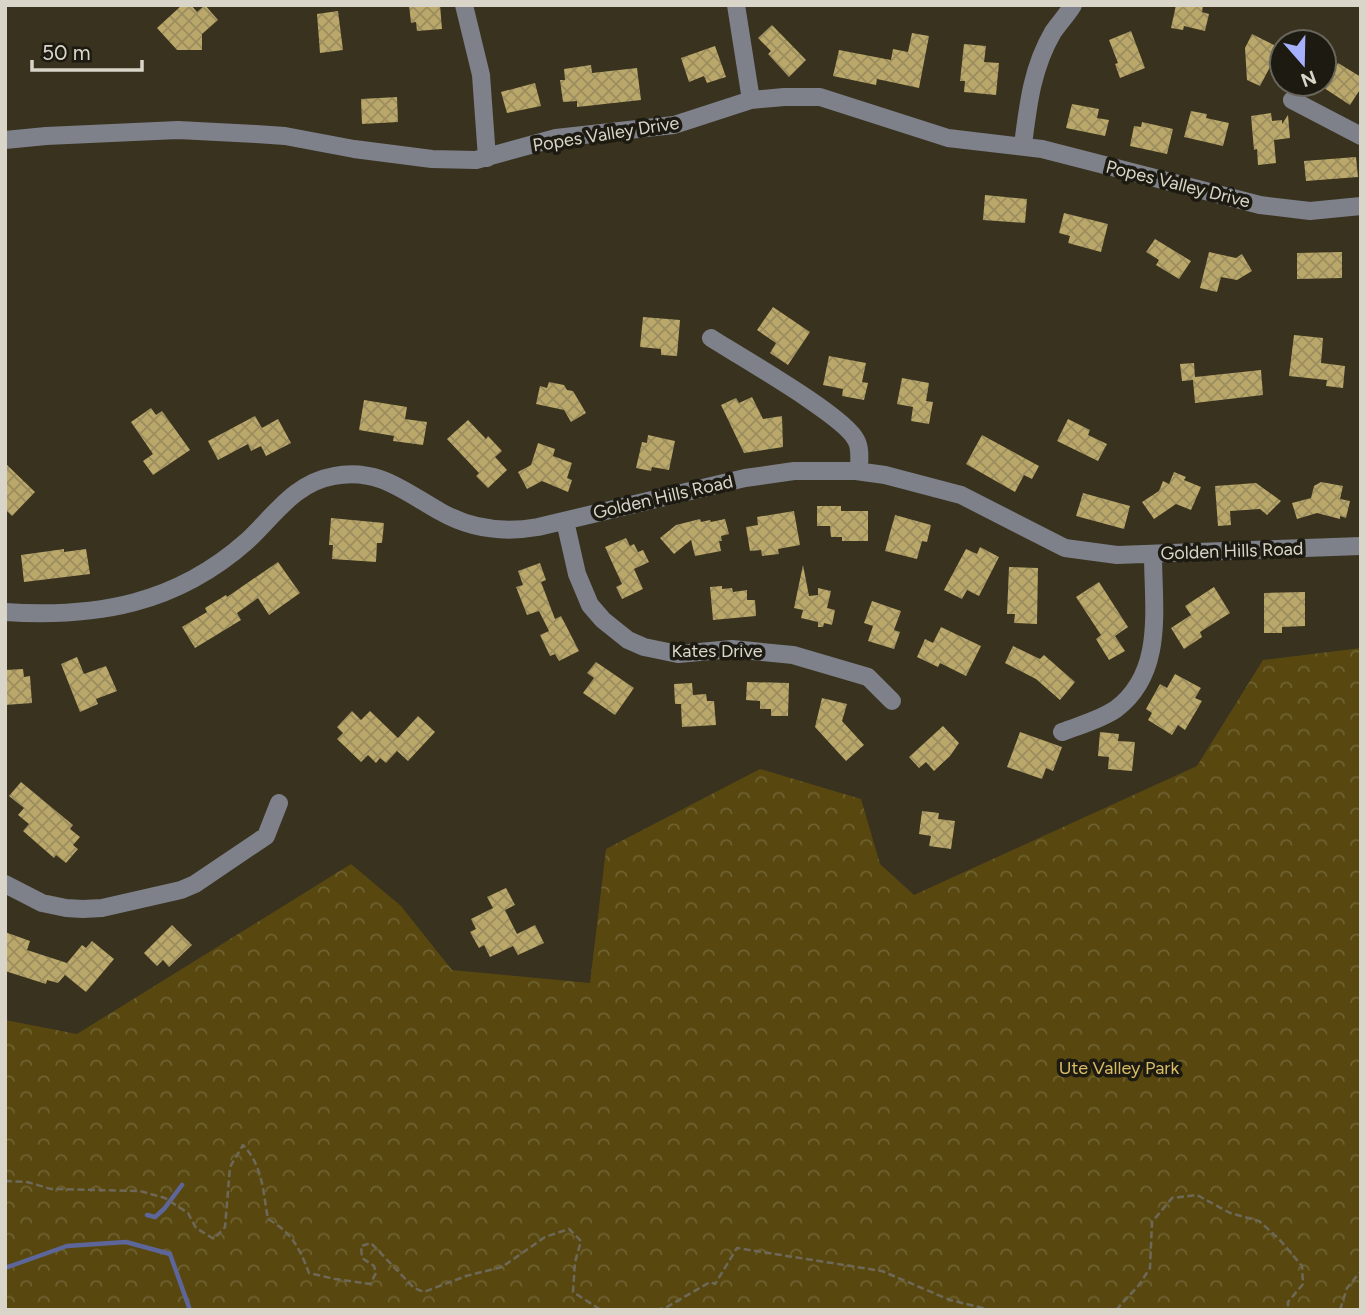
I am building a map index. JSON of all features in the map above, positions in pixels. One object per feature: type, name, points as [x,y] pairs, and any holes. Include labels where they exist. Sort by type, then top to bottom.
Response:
[{"type":"street","points":[[464,5],[481,75],[487,158]]},
{"type":"street","points":[[736,5],[751,100]]},
{"type":"street","points":[[1023,145],[1029,92],[1035,73],[1054,30],[1073,6]]},
{"type":"street","name":"Popes Valley Drive","points":[[5,140],[178,130],[285,136],[354,149],[456,161],[487,158],[556,138],[594,132],[650,130],[751,100],[820,97],[948,138],[985,144],[1023,145],[1259,205],[1310,211],[1361,206]]},
{"type":"street","points":[[1292,100],[1361,136]]},
{"type":"street","points":[[711,338],[851,431],[859,444],[859,471]]},
{"type":"street","name":"Golden Hills Road","points":[[5,612],[83,614],[132,604],[178,586],[236,550],[290,495],[331,476],[362,474],[389,481],[442,513],[474,526],[505,531],[565,521],[771,473],[825,470],[885,475],[961,495],[1065,548],[1117,555],[1361,546]]},
{"type":"street","name":"Kates Drive","points":[[565,521],[577,574],[590,605],[603,620],[628,640],[644,647],[678,654],[732,649],[793,655],[868,677],[892,701]]},
{"type":"street","points":[[1062,732],[1102,717],[1115,709],[1127,699],[1146,673],[1153,645],[1153,554]]},
{"type":"street","points":[[5,884],[43,903],[83,909],[102,908],[181,890],[195,884],[266,836],[279,803]]},
{"type":"path","points":[[5,1181],[27,1182],[51,1189],[140,1191],[165,1198],[188,1213],[196,1228],[214,1239],[225,1227],[230,1167],[243,1145],[251,1153],[264,1184],[268,1219],[285,1229],[299,1247],[309,1273],[370,1284],[376,1273],[374,1266],[362,1258],[361,1246],[371,1243],[414,1288],[424,1292],[466,1276],[502,1267],[545,1237],[569,1229],[581,1241],[575,1262],[573,1292],[601,1310]]},
{"type":"path","points":[[1116,1310],[1139,1285],[1150,1268],[1152,1222],[1172,1198],[1197,1195],[1230,1213],[1259,1221],[1302,1266],[1303,1284],[1288,1302],[1287,1310]]},
{"type":"path","points":[[656,1310],[667,1307],[710,1282],[715,1284],[737,1248],[882,1271],[950,1300],[991,1310]]},
{"type":"path","points":[[1340,1310],[1347,1288],[1361,1271]]},
{"type":"green space","name":"Ute Valley Park","points":[[1361,648],[1361,1310],[5,1310],[5,1020],[77,1034],[351,864],[401,906],[452,970],[590,983],[606,849],[760,769],[861,799],[880,864],[914,895],[1197,766],[1263,660]]},
{"type":"building","points":[[182,5],[191,5],[197,12],[205,5],[218,20],[202,34],[202,50],[177,50],[157,28]]},
{"type":"building","points":[[409,5],[440,5],[442,29],[417,31],[416,22],[411,23]]},
{"type":"building","points":[[1176,5],[1203,5],[1202,12],[1209,14],[1205,31],[1184,26],[1183,30],[1171,28]]},
{"type":"building","points":[[338,11],[343,50],[320,53],[317,14]]},
{"type":"building","points":[[772,25],[806,60],[789,77],[768,54],[771,51],[758,38]]},
{"type":"building","points":[[1131,31],[1145,68],[1120,78],[1115,64],[1118,63],[1109,40]]},
{"type":"building","points":[[912,33],[929,36],[919,88],[877,79],[876,85],[833,76],[839,50],[891,60],[893,49],[908,52]]},
{"type":"building","points":[[1252,34],[1268,42],[1268,71],[1260,86],[1247,80],[1245,48]]},
{"type":"building","points":[[964,44],[986,46],[984,62],[999,63],[996,95],[964,92],[965,81],[960,81]]},
{"type":"building","points":[[715,46],[726,77],[707,83],[704,76],[689,82],[681,58]]},
{"type":"building","points":[[1338,63],[1361,77],[1361,88],[1350,105],[1338,97]]},
{"type":"building","points":[[591,65],[592,73],[637,68],[641,100],[577,107],[577,101],[563,102],[560,80],[565,80],[564,69]]},
{"type":"building","points":[[535,83],[541,106],[507,113],[501,92]]},
{"type":"building","points":[[397,97],[398,122],[362,124],[361,99]]},
{"type":"building","points":[[1072,104],[1099,109],[1097,118],[1109,120],[1105,136],[1066,128]]},
{"type":"building","points":[[1191,111],[1207,114],[1206,118],[1229,123],[1223,146],[1184,137]]},
{"type":"building","points":[[1271,113],[1272,121],[1282,120],[1282,124],[1288,115],[1290,138],[1274,140],[1276,163],[1258,165],[1251,116]]},
{"type":"building","points":[[1142,122],[1173,129],[1167,154],[1130,146],[1134,126],[1141,127]]},
{"type":"building","points":[[1356,157],[1358,177],[1306,181],[1304,161]]},
{"type":"building","points":[[985,195],[1027,199],[1025,223],[983,220]]},
{"type":"building","points":[[1064,213],[1108,224],[1101,252],[1068,243],[1070,236],[1059,233]]},
{"type":"building","points":[[1155,239],[1191,261],[1179,279],[1156,265],[1159,260],[1146,252]]},
{"type":"building","points":[[1209,252],[1236,258],[1242,254],[1252,271],[1237,280],[1221,277],[1217,292],[1200,288]]},
{"type":"building","points":[[1342,252],[1342,278],[1297,279],[1297,253]]},
{"type":"building","points":[[773,307],[810,332],[788,365],[770,353],[776,343],[757,330]]},
{"type":"building","points":[[643,317],[680,320],[677,356],[661,355],[661,349],[640,347]]},
{"type":"building","points":[[1294,335],[1323,338],[1321,363],[1345,366],[1343,388],[1326,386],[1327,380],[1289,376]]},
{"type":"building","points":[[829,356],[866,363],[862,382],[868,383],[864,400],[842,396],[843,389],[823,385]]},
{"type":"building","points":[[1194,363],[1195,377],[1261,370],[1263,395],[1195,403],[1193,380],[1182,381],[1180,364]]},
{"type":"building","points":[[902,378],[929,383],[926,401],[933,402],[929,424],[911,421],[913,407],[897,404]]},
{"type":"building","points":[[549,382],[564,385],[567,390],[573,391],[586,413],[571,422],[564,410],[536,404],[540,386],[547,388]]},
{"type":"building","points":[[752,397],[763,419],[782,416],[783,447],[744,453],[721,405],[736,398],[739,403]]},
{"type":"building","points":[[364,400],[407,407],[405,419],[427,422],[423,445],[393,441],[394,436],[359,430]]},
{"type":"building","points":[[151,408],[156,415],[162,411],[190,450],[153,475],[143,461],[153,454],[131,422]]},
{"type":"building","points":[[255,416],[262,428],[278,419],[291,443],[266,456],[261,446],[251,451],[248,444],[218,460],[208,441]]},
{"type":"building","points":[[1068,419],[1090,430],[1088,435],[1107,444],[1098,461],[1057,441]]},
{"type":"building","points":[[468,420],[502,451],[495,457],[507,470],[488,488],[476,476],[479,473],[447,439]]},
{"type":"building","points":[[648,435],[675,441],[669,470],[636,468],[642,442],[647,443]]},
{"type":"building","points":[[982,435],[1039,466],[1032,479],[1024,475],[1015,492],[966,464]]},
{"type":"building","points":[[538,443],[555,449],[553,456],[572,463],[567,478],[572,480],[568,492],[542,481],[527,489],[518,472],[531,465]]},
{"type":"building","points":[[5,463],[35,492],[12,516],[5,509]]},
{"type":"building","points":[[1174,472],[1186,477],[1184,480],[1201,487],[1191,510],[1176,504],[1154,519],[1142,502],[1159,491],[1163,481],[1169,484]]},
{"type":"building","points":[[1321,482],[1343,486],[1340,499],[1350,501],[1346,518],[1317,513],[1297,519],[1292,503],[1311,498],[1314,486]]},
{"type":"building","points":[[1256,483],[1281,501],[1267,515],[1260,509],[1230,511],[1231,525],[1218,526],[1215,486]]},
{"type":"building","points":[[1083,493],[1130,506],[1124,529],[1076,516]]},
{"type":"building","points":[[817,506],[841,506],[841,511],[868,511],[868,541],[842,541],[842,537],[831,537],[830,526],[817,526]]},
{"type":"building","points":[[794,511],[800,545],[778,549],[779,554],[762,556],[761,550],[750,551],[746,527],[758,525],[757,517]]},
{"type":"building","points":[[895,515],[931,525],[927,542],[922,541],[917,559],[885,551]]},
{"type":"building","points":[[331,518],[384,523],[382,543],[377,543],[376,562],[332,559],[333,545],[329,545]]},
{"type":"building","points":[[700,519],[701,522],[711,522],[725,519],[729,534],[721,536],[721,551],[695,556],[691,540],[674,554],[660,538],[676,525]]},
{"type":"building","points":[[626,538],[630,546],[634,544],[638,552],[643,550],[649,562],[634,569],[643,589],[622,599],[616,587],[622,584],[605,547]]},
{"type":"building","points":[[980,547],[999,557],[979,596],[967,590],[962,599],[944,590],[966,549],[977,554]]},
{"type":"building","points":[[64,549],[64,552],[86,549],[90,574],[24,582],[21,555]]},
{"type":"building","points":[[278,562],[300,593],[269,615],[258,598],[237,613],[241,620],[195,648],[182,627],[207,612],[205,608],[226,595],[227,597]]},
{"type":"building","points":[[540,563],[546,580],[541,582],[555,619],[561,616],[579,651],[559,661],[555,654],[550,656],[540,635],[549,631],[539,611],[527,615],[516,587],[523,585],[518,571]]},
{"type":"building","points":[[803,565],[809,596],[818,595],[818,588],[831,591],[827,608],[835,610],[832,625],[824,623],[823,627],[818,627],[818,622],[801,618],[803,610],[794,608]]},
{"type":"building","points":[[1009,567],[1038,568],[1037,624],[1014,623],[1015,614],[1007,614]]},
{"type":"building","points":[[1099,582],[1128,627],[1115,636],[1125,651],[1109,660],[1096,639],[1101,635],[1076,597]]},
{"type":"building","points":[[722,586],[722,589],[732,588],[733,592],[747,590],[747,600],[755,600],[756,616],[713,620],[710,587]]},
{"type":"building","points":[[1214,587],[1230,613],[1200,632],[1202,637],[1184,649],[1171,628],[1191,615],[1185,606]]},
{"type":"building","points":[[1305,592],[1305,626],[1282,627],[1282,633],[1264,633],[1264,593]]},
{"type":"building","points":[[872,601],[901,611],[894,630],[900,632],[894,649],[868,641],[873,626],[864,623]]},
{"type":"building","points":[[941,627],[981,646],[966,676],[940,663],[938,667],[917,657],[925,639],[933,643]]},
{"type":"building","points":[[1013,646],[1040,659],[1044,655],[1075,682],[1060,700],[1036,679],[1005,663]]},
{"type":"building","points":[[77,657],[84,674],[106,666],[117,691],[96,699],[98,704],[80,712],[61,664]]},
{"type":"building","points":[[596,662],[634,688],[615,715],[583,693],[594,678],[587,673]]},
{"type":"building","points":[[23,669],[24,677],[30,676],[32,703],[5,705],[5,670]]},
{"type":"building","points":[[1175,674],[1201,688],[1195,698],[1202,701],[1185,730],[1178,725],[1172,735],[1148,720],[1152,713],[1146,709],[1160,684],[1167,688]]},
{"type":"building","points":[[747,682],[789,683],[788,716],[771,716],[771,709],[760,709],[760,701],[746,700]]},
{"type":"building","points":[[692,683],[693,695],[706,694],[707,701],[714,701],[716,725],[682,727],[681,704],[675,704],[674,684]]},
{"type":"building","points":[[822,698],[847,704],[842,721],[864,745],[846,761],[815,727]]},
{"type":"building","points":[[352,711],[361,720],[370,711],[398,738],[418,716],[435,732],[408,761],[397,751],[386,763],[380,758],[376,763],[368,755],[361,762],[337,739],[343,733],[337,727]]},
{"type":"building","points":[[943,726],[959,743],[934,771],[926,762],[919,768],[909,757]]},
{"type":"building","points":[[1020,732],[1062,747],[1053,771],[1046,768],[1042,779],[1007,767]]},
{"type":"building","points":[[1100,732],[1119,734],[1118,741],[1135,742],[1132,771],[1108,769],[1109,757],[1098,756]]},
{"type":"building","points":[[21,782],[73,825],[70,829],[80,837],[73,845],[78,849],[66,863],[56,855],[54,858],[23,831],[29,824],[18,815],[24,808],[9,796]]},
{"type":"building","points":[[922,811],[939,813],[938,819],[955,821],[951,849],[929,846],[931,836],[919,834]]},
{"type":"building","points":[[506,888],[515,905],[505,910],[517,934],[535,925],[544,943],[518,955],[513,946],[490,957],[484,945],[479,948],[470,932],[476,929],[471,919],[493,908],[487,897]]},
{"type":"building","points":[[172,925],[192,945],[169,967],[163,960],[157,966],[144,953]]},
{"type":"building","points":[[5,932],[30,941],[27,950],[67,963],[82,945],[86,948],[92,941],[114,959],[86,992],[65,975],[58,983],[47,980],[46,984],[5,971]]},
{"type":"waterway","points":[[147,1215],[155,1217],[182,1185]]},
{"type":"waterway","points":[[5,1268],[67,1246],[126,1242],[170,1254],[190,1310]]}]
